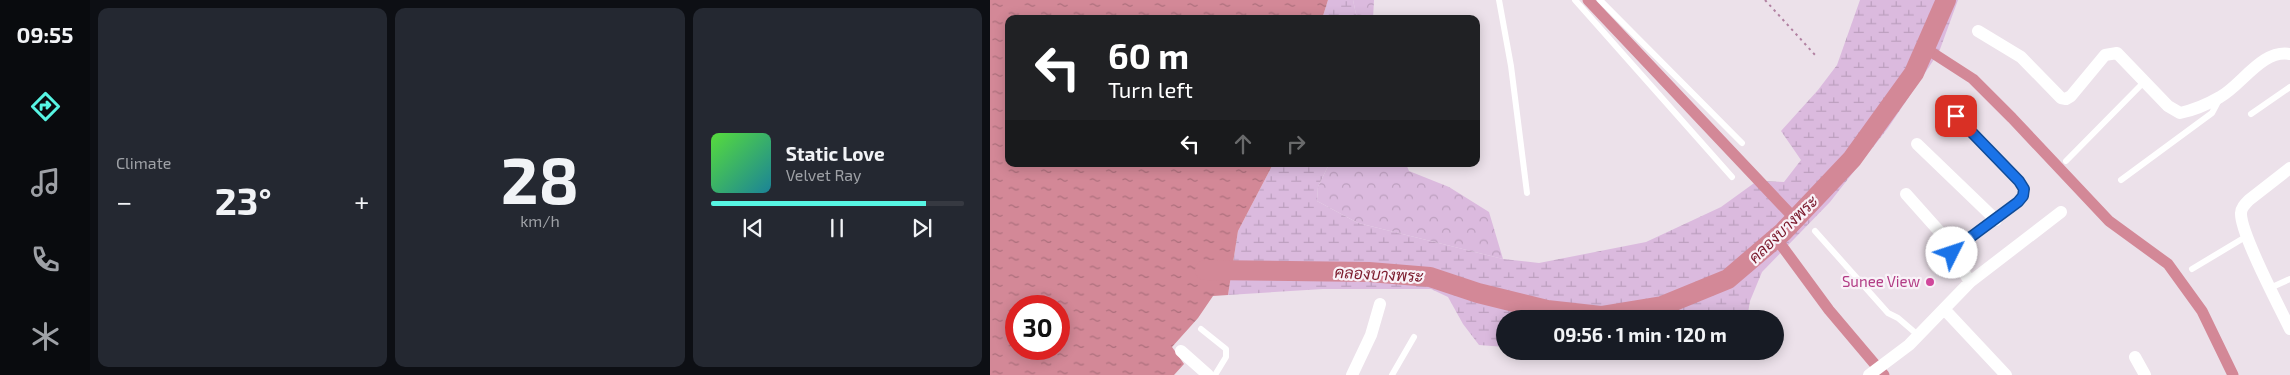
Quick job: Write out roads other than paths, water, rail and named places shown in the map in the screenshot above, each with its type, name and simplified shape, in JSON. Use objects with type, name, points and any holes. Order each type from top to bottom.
[{"type":"street","points":[[1978,30],[2021,57],[2061,98],[2066,99],[2071,96],[2105,55],[2112,53],[2126,60],[2168,106],[2180,113],[2221,97],[2260,64],[2282,53],[2290,54]]},
{"type":"street","points":[[1956,116],[2019,181],[2024,189],[2023,196],[2018,202],[1952,253],[1970,282]]},
{"type":"street","points":[[1917,144],[1996,220]]},
{"type":"street","points":[[2290,168],[2243,206],[2241,213],[2247,236],[2290,329]]},
{"type":"street","points":[[1906,194],[1955,249]]},
{"type":"street","points":[[1872,373],[1920,336],[1970,282],[2061,212]]},
{"type":"street","points":[[1352,375],[1371,335],[1380,304]]},
{"type":"street","points":[[1945,310],[2004,374]]},
{"type":"street","points":[[1181,351],[1208,375]]},
{"type":"street","points":[[2135,357],[2145,375]]},
{"type":"lane","points":[[1499,0],[1511,66],[1526,193]]},
{"type":"lane","points":[[1575,0],[1732,177]]},
{"type":"lane","points":[[1600,0],[1742,143]]},
{"type":"lane","points":[[2066,161],[2145,81]]},
{"type":"lane","points":[[2251,114],[2290,87]]},
{"type":"lane","points":[[2121,180],[2212,113],[2221,97]]},
{"type":"lane","points":[[1815,231],[1888,313],[1898,318],[1920,336]]},
{"type":"lane","points":[[2192,269],[2247,236]]},
{"type":"lane","points":[[2270,288],[2290,279]]},
{"type":"lane","points":[[1201,329],[1226,349],[1226,357],[1214,375]]},
{"type":"lane","points":[[1392,375],[1414,337]]},
{"type":"water","points":[[990,0],[1328,0],[1323,15],[1005,15],[1005,167],[1271,167],[1238,231],[1228,295],[1213,296],[1198,318],[1172,347],[1184,364],[1174,375],[990,375]]},
{"type":"waterway","points":[[1588,0],[1795,219]]},
{"type":"waterway","name":"คลองบางพระ","points":[[1205,270],[1369,272],[1430,277],[1478,293],[1547,310],[1601,316],[1662,306],[1728,279],[1783,232],[1852,159],[1914,73],[1946,0]]},
{"type":"waterway","points":[[1925,48],[1973,79],[2109,221],[2168,264],[2202,311],[2233,375]]},
{"type":"waterway","points":[[1776,238],[1829,310],[1884,375]]},
{"type":"place","name":"Sunee View","points":[[1930,282]]}]
